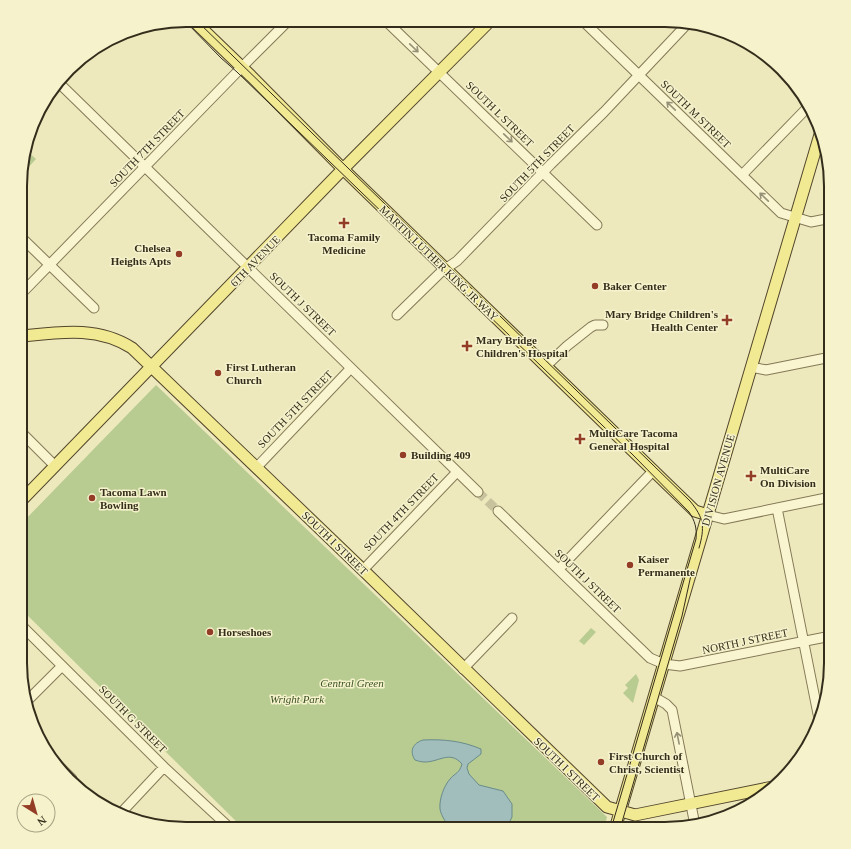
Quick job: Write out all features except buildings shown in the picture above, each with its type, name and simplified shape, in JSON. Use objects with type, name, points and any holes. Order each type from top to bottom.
[{"type":"main road","name":"MARTIN LUTHER KING JR WAY","points":[[200,27],[343,169],[695,511],[708,515]]},
{"type":"main road","name":"6TH AVENUE","points":[[27,495],[343,169],[484,27]]},
{"type":"main road","name":"DIVISION AVENUE","points":[[617,822],[818,142]]},
{"type":"main road","name":"SOUTH I STREET","points":[[27,336],[74,331],[97,333],[124,342],[132,348],[257,467],[607,808],[635,815],[761,789]]},
{"type":"street","name":"SOUTH 7TH STREET","points":[[27,288],[282,27]]},
{"type":"street","name":"SOUTH L STREET","points":[[392,27],[597,225]]},
{"type":"street","name":"SOUTH M STREET","points":[[589,27],[781,213],[810,222],[824,219]]},
{"type":"street","name":"SOUTH 5TH STREET","points":[[397,315],[446,268],[457,261],[543,172],[604,112],[683,28]]},
{"type":"street","name":"SOUTH J STREET","points":[[62,86],[478,492]]},
{"type":"street","points":[[742,175],[805,110]]},
{"type":"street","points":[[27,243],[94,308]]},
{"type":"street","points":[[546,366],[567,346],[591,327],[603,325]]},
{"type":"street","points":[[751,367],[766,370],[824,358]]},
{"type":"street","name":"SOUTH 5TH STREET","points":[[257,467],[352,368]]},
{"type":"street","points":[[27,438],[55,466]]},
{"type":"street","points":[[559,569],[654,470]]},
{"type":"street","name":"SOUTH 4TH STREET","points":[[363,570],[457,472]]},
{"type":"street","points":[[708,515],[724,519],[824,498]]},
{"type":"street","points":[[777,508],[817,710]]},
{"type":"street","name":"SOUTH J STREET","points":[[498,511],[650,658],[664,664]]},
{"type":"street","points":[[463,668],[512,618]]},
{"type":"street","name":"SOUTH G STREET","points":[[27,631],[164,767],[223,822]]},
{"type":"street","name":"NORTH J STREET","points":[[664,664],[680,666],[824,637]]},
{"type":"street","points":[[31,697],[62,666]]},
{"type":"street","points":[[654,697],[666,704],[672,710],[694,819]]},
{"type":"street","points":[[124,810],[164,767]]},
{"type":"green space","points":[[30,154],[36,159],[28,168]]},
{"type":"green space","name":"Wright Park","points":[[156,385],[607,817],[606,822],[237,822],[27,615],[27,518]]},
{"type":"green space","points":[[591,628],[596,632],[584,645],[579,641]]},
{"type":"green space","points":[[636,674],[639,680],[633,703],[623,693],[628,688],[625,685]]},
{"type":"water","points":[[420,741],[453,741],[481,749],[481,754],[468,764],[467,768],[469,774],[479,785],[503,791],[512,804],[512,817],[510,822],[446,822],[440,809],[442,793],[450,779],[458,771],[462,764],[458,760],[449,757],[430,762],[415,760],[412,751],[414,745]]},
{"type":"tunnel","points":[[478,492],[498,511]]},
{"type":"tram line","points":[[191,27],[221,58],[633,455],[689,512],[693,518],[696,528],[696,539],[613,822]]},
{"type":"tram line","points":[[203,27],[690,501],[695,507],[702,523],[702,534],[699,548]]},
{"type":"tram line","points":[[622,822],[682,616],[691,575]]},
{"type":"place","name":"Tacoma Family Medicine","points":[[344,223]]},
{"type":"place","name":"Chelsea Heights Apts","points":[[179,254]]},
{"type":"place","name":"Baker Center","points":[[595,286]]},
{"type":"place","name":"Mary Bridge Children's Health Center","points":[[727,320]]},
{"type":"place","name":"Mary Bridge Children's Hospital","points":[[467,346]]},
{"type":"place","name":"First Lutheran Church","points":[[218,373]]},
{"type":"place","name":"MultiCare Tacoma General Hospital","points":[[580,439]]},
{"type":"place","name":"Building 409","points":[[403,455]]},
{"type":"place","name":"MultiCare On Division","points":[[751,476]]},
{"type":"place","name":"Tacoma Lawn Bowling","points":[[92,498]]},
{"type":"place","name":"Kaiser Permanente","points":[[630,565]]},
{"type":"place","name":"Horseshoes","points":[[210,632]]},
{"type":"place","name":"First Church of Christ, Scientist","points":[[601,762]]},
{"type":"park label","name":"Central Green","points":[[352,683]]}]
